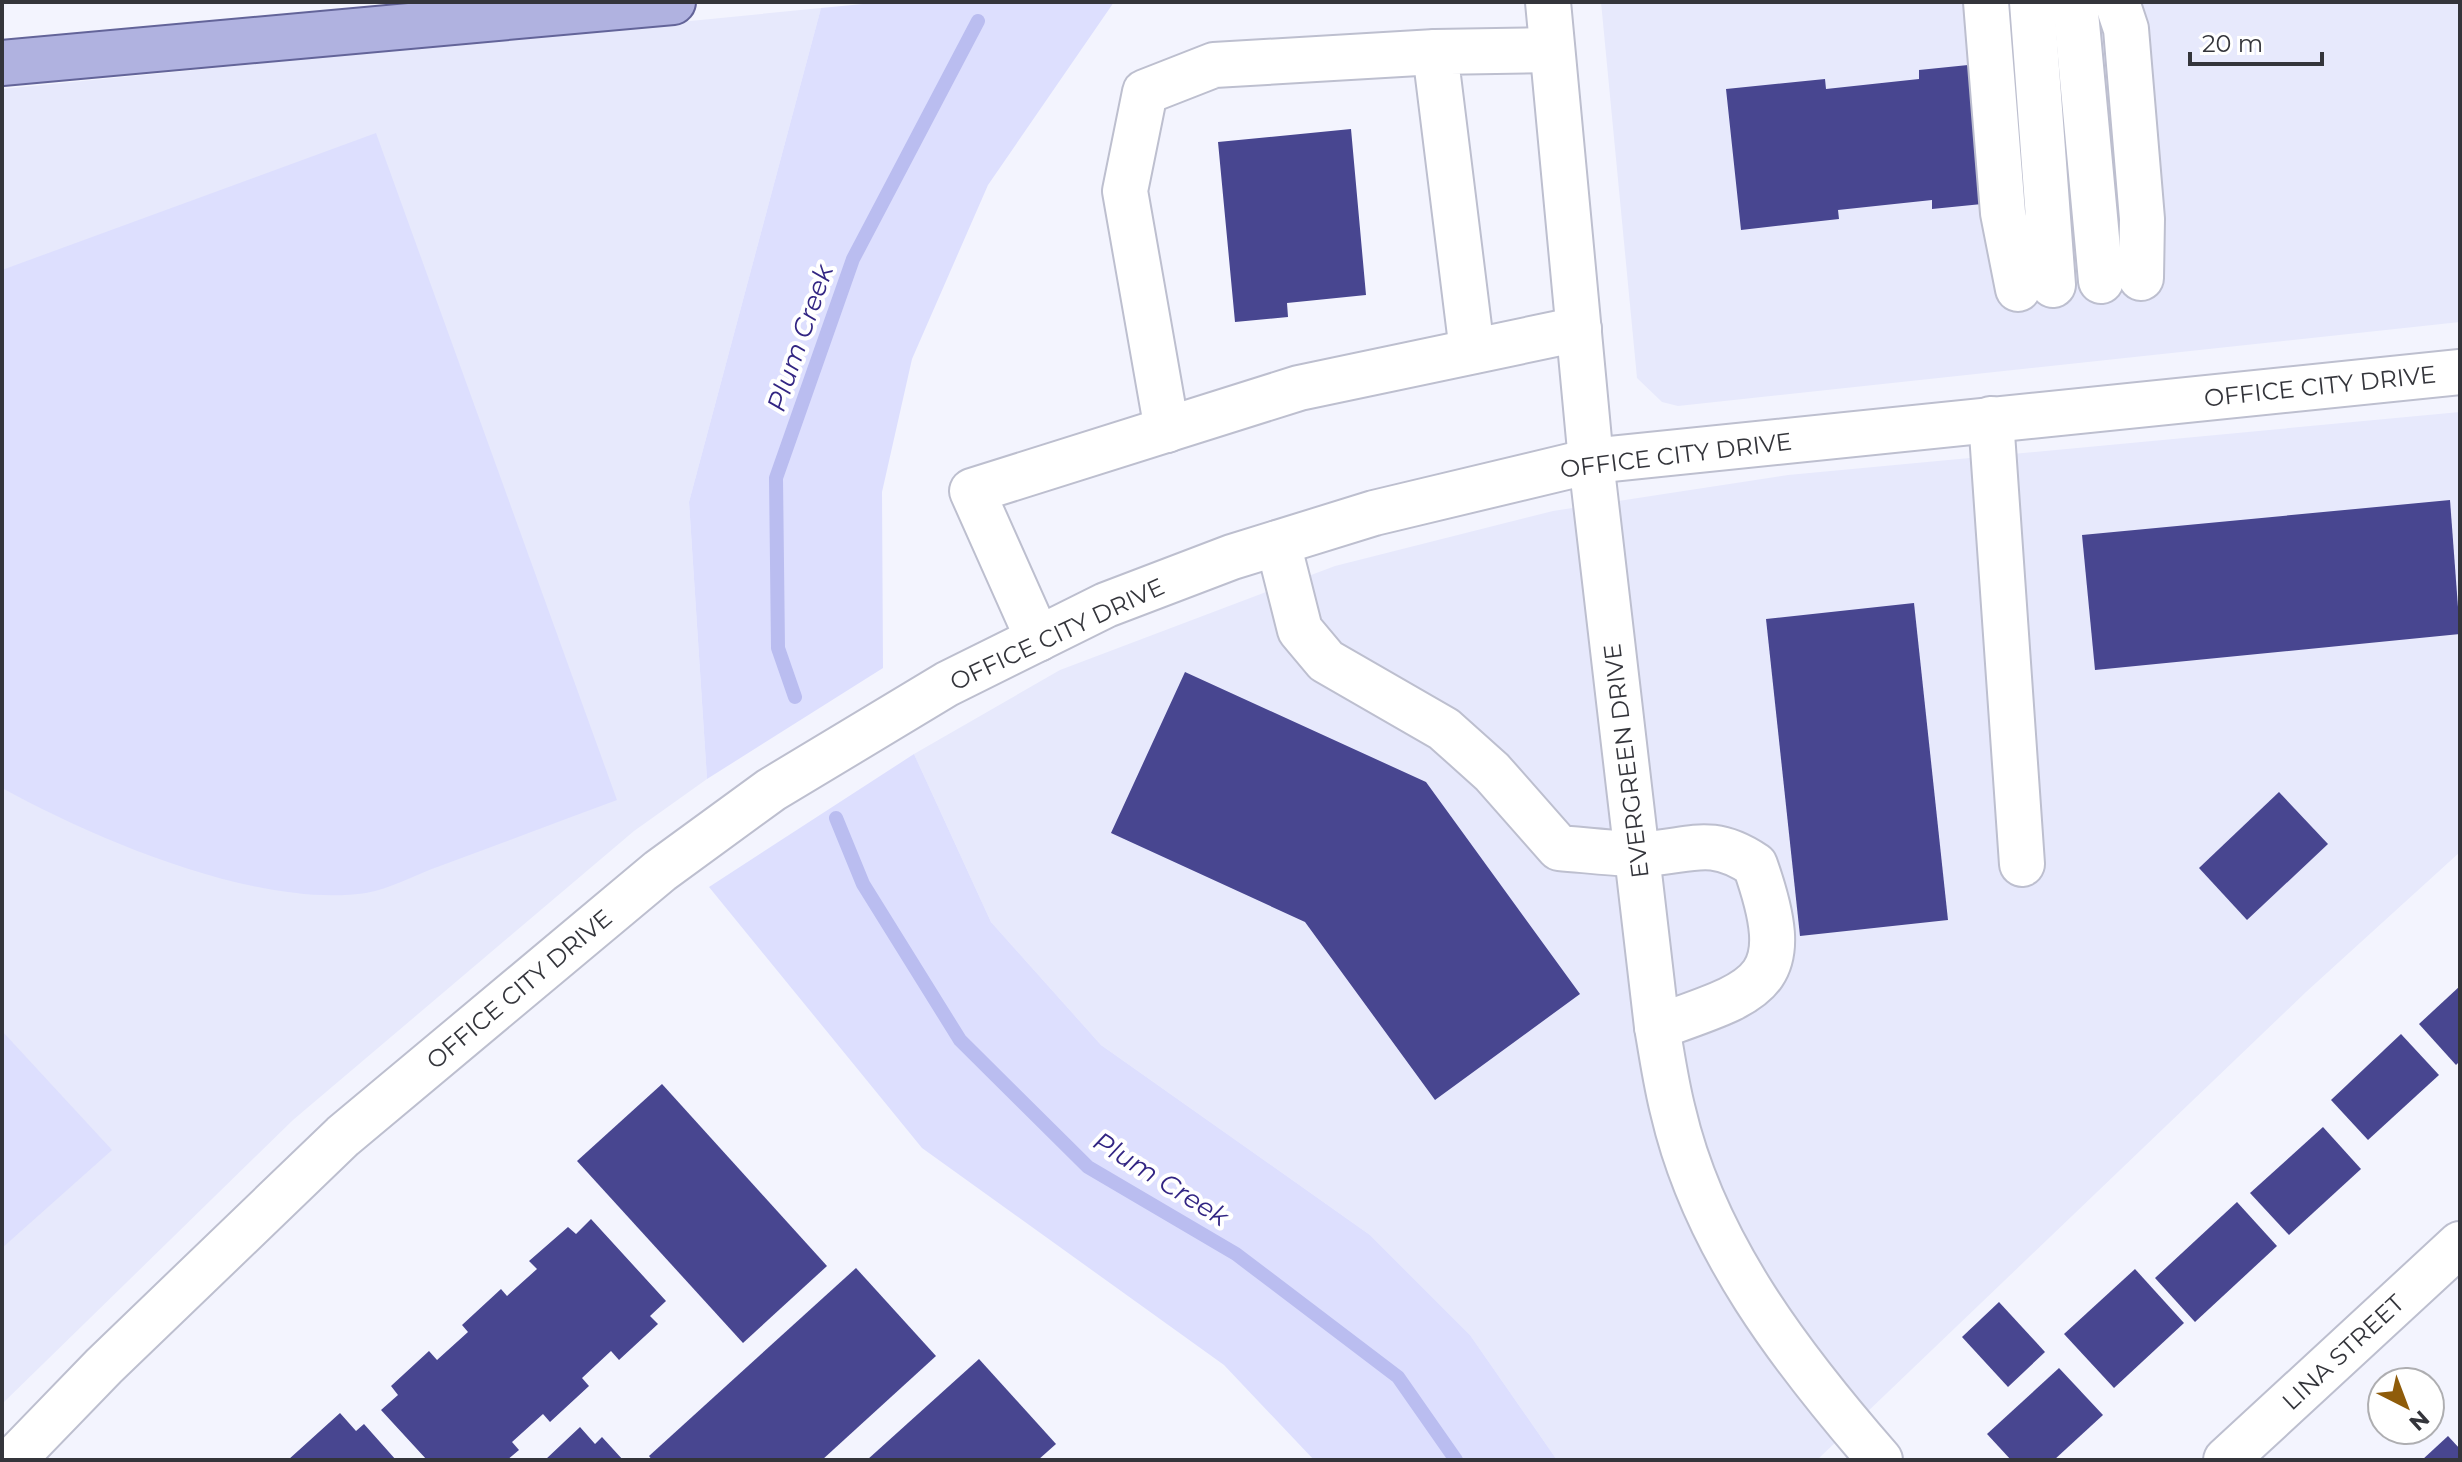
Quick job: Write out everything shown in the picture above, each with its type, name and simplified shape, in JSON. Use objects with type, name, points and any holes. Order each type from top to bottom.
[{"type":"main road","points":[[2,63],[673,2]]},
{"type":"street","name":"EVERGREEN DRIVE","points":[[1548,2],[1591,461],[1657,1027],[1673,1113],[1706,1208],[1767,1316],[1813,1384],[1880,1460]]},
{"type":"street","points":[[1986,2],[2003,213],[2077,283]]},
{"type":"street","points":[[2006,2],[2077,283]]},
{"type":"street","points":[[2032,2],[2077,283]]},
{"type":"street","points":[[2052,2],[2077,283]]},
{"type":"street","points":[[2075,2],[2077,283]]},
{"type":"street","points":[[2077,283],[2097,2]]},
{"type":"street","points":[[2077,283],[2142,219],[2126,29],[2117,2]]},
{"type":"street","points":[[1167,430],[1125,191],[1145,92],[1214,65],[1435,52],[1552,50]]},
{"type":"street","points":[[1435,52],[1472,351]]},
{"type":"street","points":[[1038,639],[972,491],[1299,388],[1579,329]]},
{"type":"street","name":"OFFICE CITY DRIVE","points":[[13,1460],[104,1366],[343,1136],[660,871],[771,790],[947,684],[1106,605],[1278,543],[1374,513],[1591,461],[2460,372]]},
{"type":"street","points":[[1991,419],[2022,864]]},
{"type":"street","points":[[1278,543],[1300,630],[1326,661],[1444,729],[1492,772],[1559,848],[1637,854],[1705,846],[1730,848],[1755,865],[1774,941],[1767,970],[1755,986],[1729,1001],[1657,1027]]},
{"type":"street","name":"LINA STREET","points":[[2226,1460],[2460,1244]]},
{"type":"shaded area","points":[[884,2],[1114,2],[988,185],[912,359],[882,492],[883,668],[707,779],[689,502],[821,8]]},
{"type":"shaded area","points":[[1601,2],[2460,2],[2460,322],[1678,406],[1662,402],[1637,378]]},
{"type":"shaded area","points":[[821,8],[689,502],[707,779],[634,831],[293,1120],[2,1404],[2,89]]},
{"type":"shaded area","points":[[376,133],[617,800],[375,891],[323,895],[277,891],[178,866],[83,828],[2,788],[2,270]]},
{"type":"shaded area","points":[[2460,412],[2460,852],[2306,992],[1817,1460],[1557,1460],[1470,1335],[1370,1235],[1101,1045],[991,922],[914,754],[1060,670],[1335,566],[1553,511],[1788,475]]},
{"type":"shaded area","points":[[914,754],[991,922],[1101,1045],[1370,1235],[1470,1335],[1557,1460],[1314,1460],[1224,1365],[922,1148],[709,887]]},
{"type":"shaded area","points":[[2,1031],[112,1150],[2,1248]]},
{"type":"building","points":[[1978,64],[1992,203],[1932,209],[1932,200],[1838,210],[1839,219],[1741,230],[1726,89],[1825,79],[1826,89],[1919,79],[1919,70]]},
{"type":"building","points":[[1351,129],[1366,295],[1287,303],[1288,317],[1235,322],[1218,142]]},
{"type":"building","points":[[2450,500],[2460,634],[2095,670],[2082,535]]},
{"type":"building","points":[[1914,603],[1948,920],[1800,936],[1766,619]]},
{"type":"building","points":[[1185,672],[1426,782],[1580,994],[1435,1100],[1305,922],[1111,833]]},
{"type":"building","points":[[2279,792],[2328,844],[2247,920],[2199,868]]},
{"type":"building","points":[[2460,986],[2460,1061],[2456,1065],[2419,1024]]},
{"type":"building","points":[[2401,1034],[2439,1075],[2368,1140],[2331,1100]]},
{"type":"building","points":[[662,1084],[827,1266],[743,1343],[577,1161]]},
{"type":"building","points":[[2323,1127],[2361,1169],[2289,1235],[2250,1193]]},
{"type":"building","points":[[2237,1202],[2277,1246],[2195,1322],[2155,1278]]},
{"type":"building","points":[[591,1219],[666,1301],[650,1316],[658,1324],[619,1360],[611,1351],[582,1378],[589,1386],[550,1422],[543,1414],[512,1442],[519,1450],[507,1460],[427,1460],[381,1410],[398,1395],[391,1386],[429,1351],[437,1360],[468,1332],[462,1325],[501,1289],[507,1296],[537,1269],[529,1261],[568,1227],[576,1234]]},
{"type":"building","points":[[856,1268],[936,1356],[822,1460],[652,1460],[649,1456]]},
{"type":"building","points":[[2135,1269],[2184,1323],[2114,1388],[2064,1334]]},
{"type":"building","points":[[1999,1302],[2045,1352],[2008,1387],[1962,1337]]},
{"type":"building","points":[[979,1359],[1056,1444],[1038,1460],[867,1460]]},
{"type":"building","points":[[2059,1368],[2103,1415],[2054,1460],[2011,1460],[1987,1434]]},
{"type":"building","points":[[340,1413],[356,1431],[364,1424],[396,1460],[288,1460]]},
{"type":"building","points":[[580,1427],[595,1444],[602,1437],[623,1460],[545,1460]]},
{"type":"building","points":[[2448,1436],[2460,1449],[2460,1460],[2422,1460],[2437,1446],[2446,1446]]},
{"type":"waterway","name":"Plum Creek","points":[[795,697],[778,648],[776,478],[853,259],[978,21]]},
{"type":"waterway","name":"Plum Creek","points":[[836,818],[863,884],[960,1040],[1088,1167],[1236,1254],[1398,1377],[1456,1460]]}]
